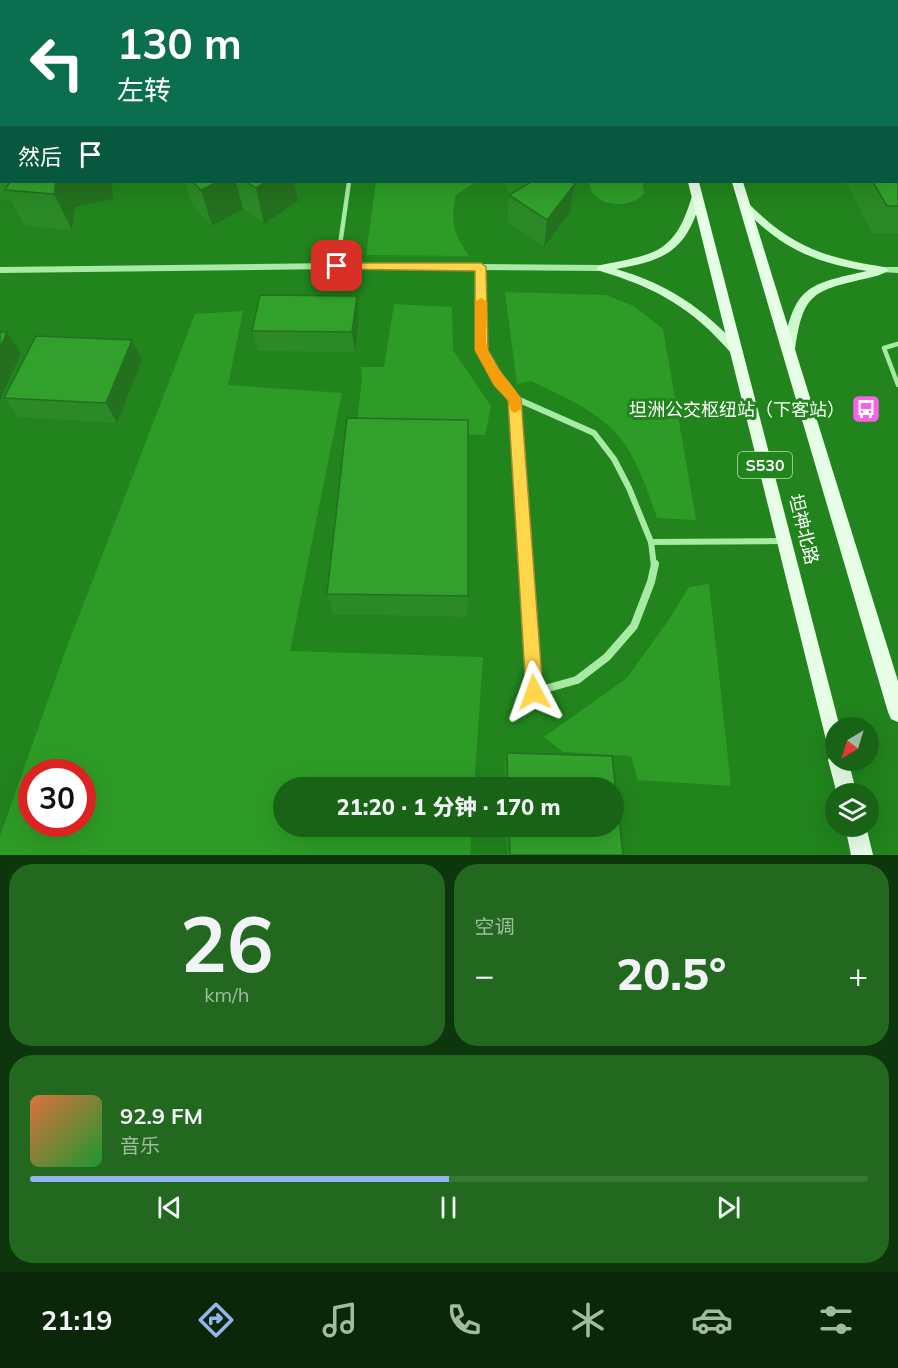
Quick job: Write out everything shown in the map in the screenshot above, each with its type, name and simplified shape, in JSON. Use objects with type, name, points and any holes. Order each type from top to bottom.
[{"type":"main road","name":"坦神北路","points":[[737,183],[898,712]]},
{"type":"main road","name":"坦神北路","points":[[695,189],[828,717]]},
{"type":"main road","points":[[601,268],[659,256],[675,244],[692,220],[695,189]]},
{"type":"main road","points":[[744,204],[763,224],[791,246],[829,261],[884,270]]},
{"type":"main road","points":[[601,268],[637,277],[666,290],[717,328],[736,351]]},
{"type":"main road","points":[[789,350],[792,324],[802,299],[812,290],[826,284],[884,270]]},
{"type":"main road","points":[[858,837],[862,855]]},
{"type":"street","points":[[337,266],[349,183]]},
{"type":"street","points":[[0,270],[337,266],[601,268]]},
{"type":"street","points":[[481,267],[482,350],[499,381],[515,398],[594,433],[614,459],[651,542],[655,563],[651,582],[634,626],[607,657],[577,680],[534,692],[515,398]]},
{"type":"street","points":[[884,270],[898,270]]},
{"type":"street","points":[[651,542],[784,541]]},
{"type":"lane","points":[[898,344],[884,348],[898,385]]},
{"type":"green space","points":[[376,183],[474,183],[456,195],[453,213],[456,233],[469,256],[366,255]]},
{"type":"green space","points":[[590,183],[642,183],[644,193],[638,199],[630,202],[612,204],[596,197],[591,190]]},
{"type":"green space","points":[[505,292],[606,295],[634,306],[663,329],[696,520],[657,518],[633,458],[619,437],[602,420],[573,401],[531,381],[517,384]]},
{"type":"green space","points":[[394,304],[452,307],[453,350],[491,406],[485,435],[356,430],[362,380],[361,367],[384,367]]},
{"type":"green space","points":[[243,311],[228,385],[342,393],[290,651],[483,657],[475,777],[273,777],[273,837],[471,837],[470,855],[0,855],[0,836],[18,785],[18,837],[96,837],[96,759],[27,759],[65,652],[195,314]]},
{"type":"green space","points":[[709,584],[731,786],[638,780],[631,756],[563,752],[544,737],[627,678],[689,587]]},
{"type":"building","points":[[9,183],[56,183],[54,194],[5,190]]},
{"type":"building","points":[[194,183],[215,183],[201,190]]},
{"type":"building","points":[[248,183],[264,183],[256,188]]},
{"type":"building","points":[[529,183],[573,183],[574,185],[547,220],[509,195]]},
{"type":"building","points":[[874,183],[898,183],[898,206],[887,206]]},
{"type":"building","points":[[260,295],[357,296],[352,332],[252,331]]},
{"type":"building","points":[[0,332],[7,332],[0,348]]},
{"type":"building","points":[[36,336],[132,340],[106,403],[4,398]]},
{"type":"building","points":[[347,418],[468,420],[468,596],[327,594]]},
{"type":"building","points":[[507,753],[612,756],[614,777],[508,777]]},
{"type":"building","points":[[509,837],[621,837],[623,855],[510,855]]},
{"type":"slow traffic","points":[[481,302],[482,350],[499,381],[515,398],[515,408]]},
{"type":"place","name":"坦洲公交枢纽站（下客站）","points":[[866,409]]},
{"type":"route","points":[[337,266],[481,267],[482,350],[499,381],[515,398],[534,692]]}]
